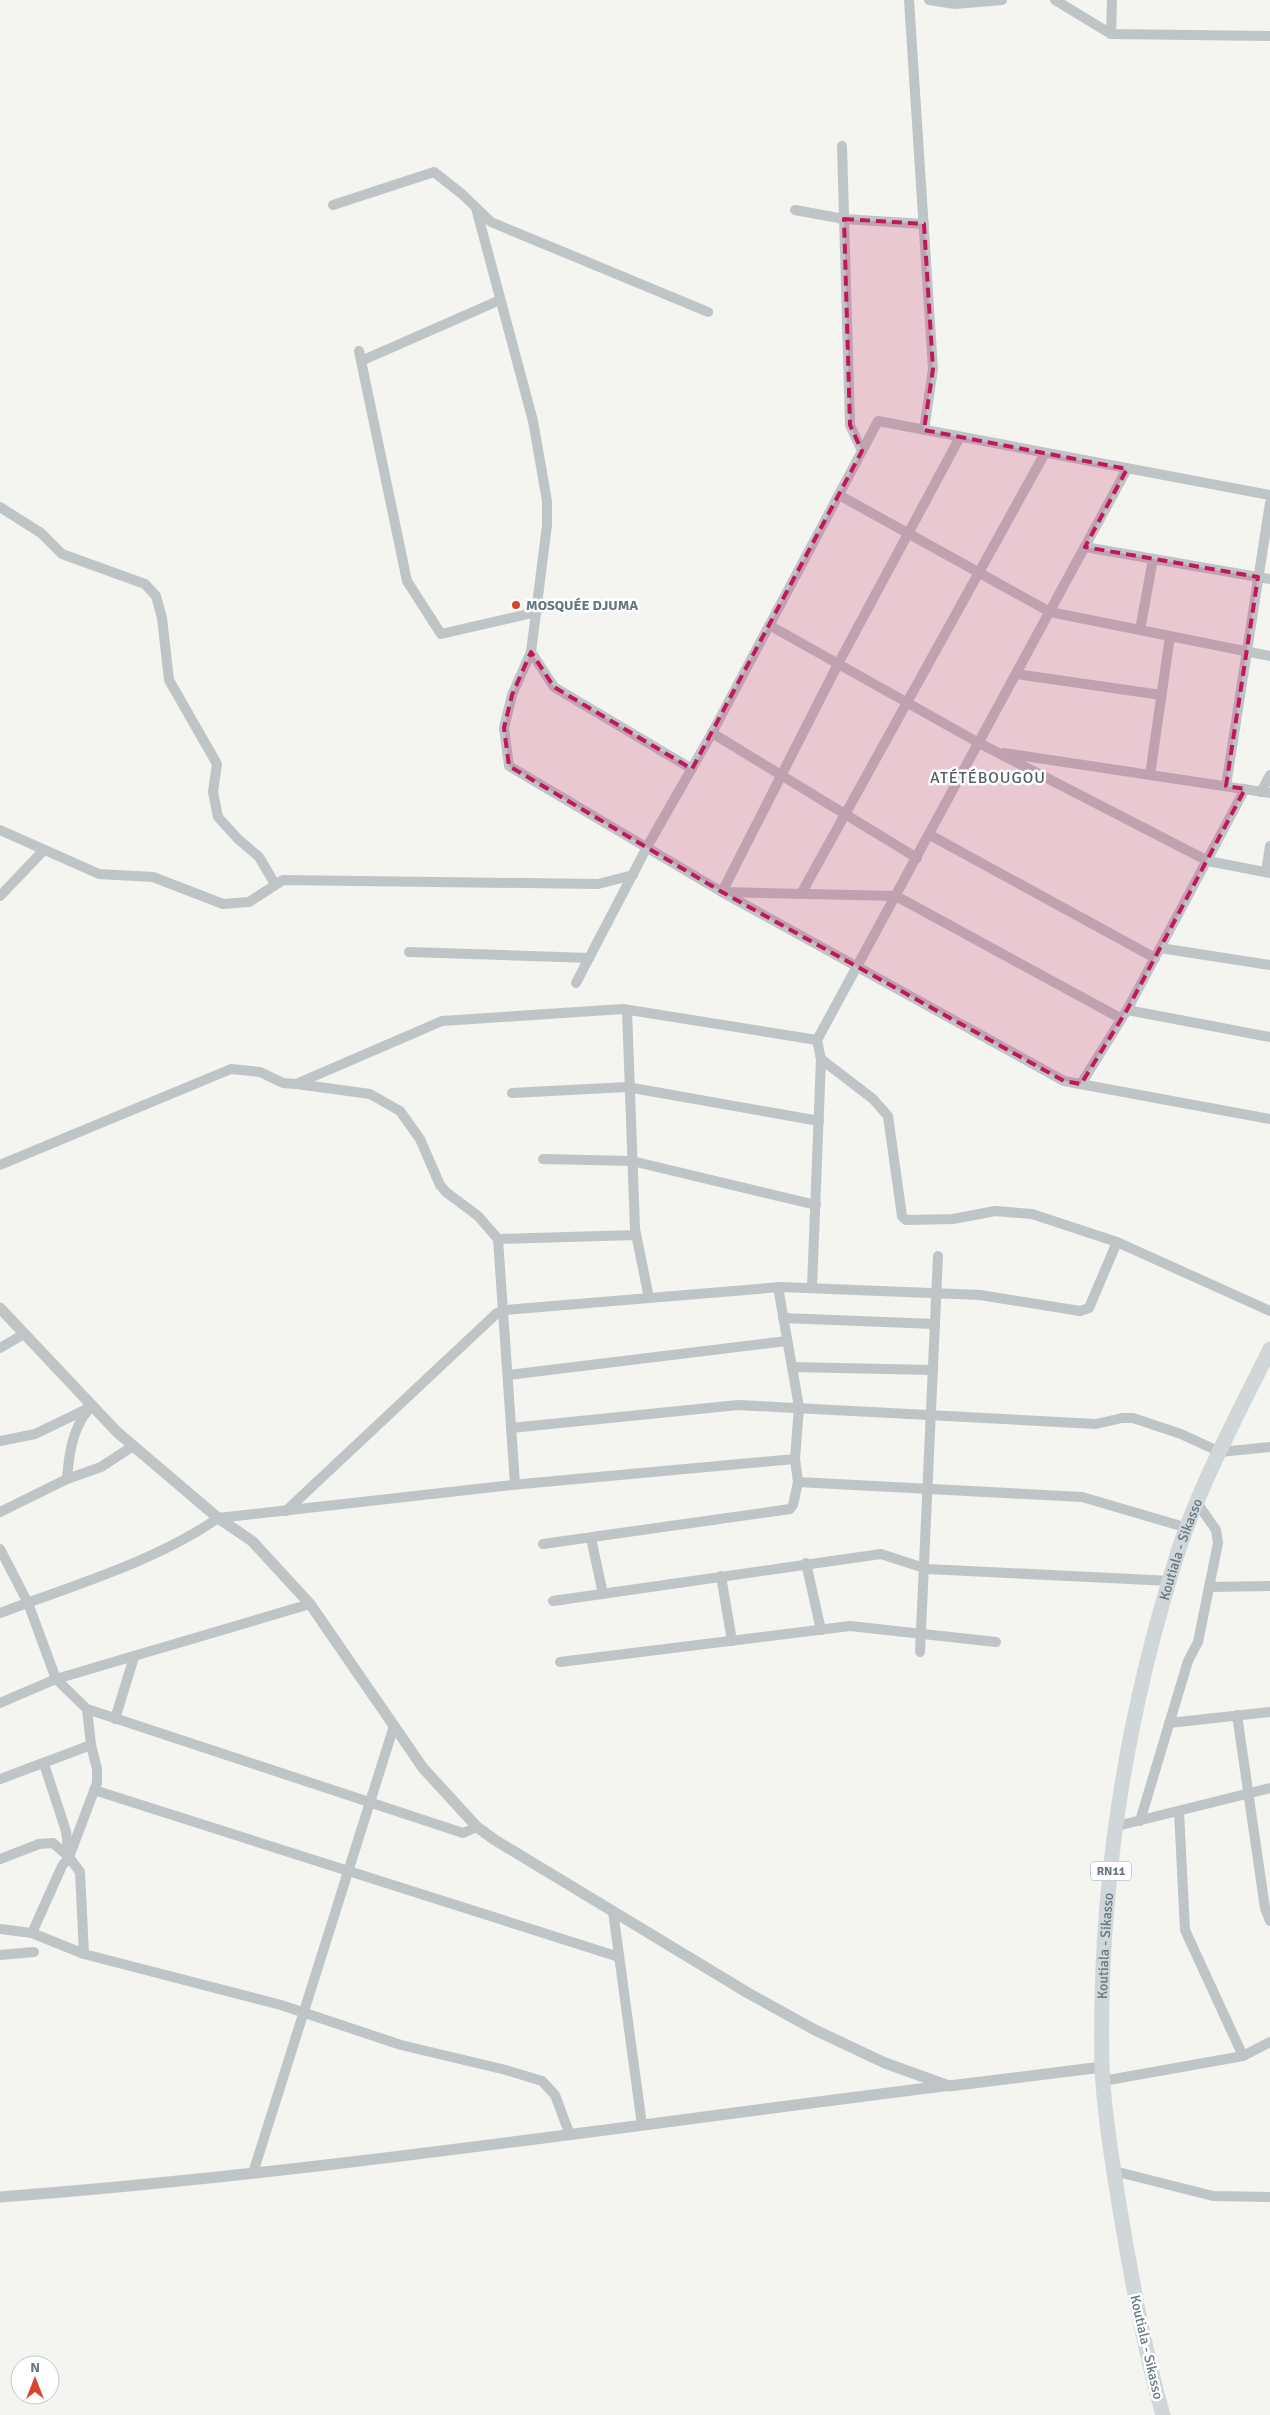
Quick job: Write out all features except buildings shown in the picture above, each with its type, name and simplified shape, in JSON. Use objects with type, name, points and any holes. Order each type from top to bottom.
[{"type":"main road","name":"Koutiala - Sikasso","points":[[1162,2415],[1144,2349],[1107,2128],[1103,2074],[1103,1966],[1117,1826],[1130,1735],[1171,1581],[1188,1528],[1220,1452],[1270,1349]]},
{"type":"street","points":[[909,0],[933,369],[924,430]]},
{"type":"street","points":[[929,0],[955,4],[1002,0]]},
{"type":"street","points":[[1054,0],[1111,34],[1270,36]]},
{"type":"street","points":[[1111,34],[1112,0]]},
{"type":"street","points":[[842,146],[850,425],[862,451]]},
{"type":"street","points":[[333,205],[434,172],[491,222],[708,312]]},
{"type":"street","points":[[476,208],[532,421],[546,501],[546,525],[531,652],[512,695],[504,728],[509,766],[722,892],[1064,1081],[1270,1119]]},
{"type":"street","points":[[795,210],[844,219],[924,224]]},
{"type":"street","points":[[500,300],[360,356],[406,581],[441,634],[537,612]]},
{"type":"street","points":[[576,983],[647,847],[712,734],[878,420],[1270,495]]},
{"type":"street","points":[[722,892],[838,664],[960,437]]},
{"type":"street","points":[[801,894],[1045,453]]},
{"type":"street","points":[[812,1288],[821,1060],[817,1040],[1128,469]]},
{"type":"street","points":[[839,495],[1050,612],[1270,656]]},
{"type":"street","points":[[1226,786],[1270,503]]},
{"type":"street","points":[[0,507],[41,533],[62,554],[145,584],[156,596],[162,618],[169,680],[217,764],[213,792],[218,817],[238,839],[259,857],[275,884]]},
{"type":"street","points":[[1085,547],[1270,579]]},
{"type":"street","points":[[1140,630],[1153,559]]},
{"type":"street","points":[[770,625],[979,743],[1208,861],[1268,872],[1270,846]]},
{"type":"street","points":[[1150,775],[1170,636]]},
{"type":"street","points":[[531,652],[554,687],[692,769]]},
{"type":"street","points":[[1016,674],[1161,695]]},
{"type":"street","points":[[712,734],[916,858]]},
{"type":"street","points":[[994,751],[1266,792],[1270,775]]},
{"type":"street","points":[[1081,1084],[1120,1018],[1127,1010],[1245,789]]},
{"type":"street","points":[[0,830],[99,874],[153,877],[223,904],[249,902],[284,880],[598,884],[633,875]]},
{"type":"street","points":[[930,835],[1155,958]]},
{"type":"street","points":[[0,896],[44,850]]},
{"type":"street","points":[[722,892],[896,896],[1120,1018]]},
{"type":"street","points":[[1160,948],[1270,965]]},
{"type":"street","points":[[409,952],[589,958]]},
{"type":"street","points":[[296,1084],[442,1021],[627,1010],[817,1040]]},
{"type":"street","points":[[627,1010],[636,1235],[649,1298]]},
{"type":"street","points":[[1127,1010],[1270,1037]]},
{"type":"street","points":[[821,1060],[874,1098],[888,1116],[902,1216],[906,1220],[953,1219],[995,1211],[1032,1214],[1117,1242],[1270,1311]]},
{"type":"street","points":[[0,1166],[231,1069],[260,1072],[283,1083],[358,1090],[370,1094],[400,1111],[420,1139],[440,1185],[446,1192],[478,1216],[498,1239],[515,1484]]},
{"type":"street","points":[[512,1093],[630,1088],[819,1122]]},
{"type":"street","points":[[543,1159],[632,1161],[816,1205]]},
{"type":"street","points":[[498,1239],[636,1235]]},
{"type":"street","points":[[286,1510],[497,1313],[503,1311],[778,1287],[980,1295],[1080,1311],[1089,1308],[1117,1242]]},
{"type":"street","points":[[920,1652],[938,1256]]},
{"type":"street","points":[[543,1544],[790,1509],[793,1505],[798,1482],[795,1459],[799,1407],[778,1287]]},
{"type":"street","points":[[0,1308],[91,1406],[133,1446],[218,1518],[252,1541],[310,1604],[424,1768],[477,1827],[613,1911],[815,2030],[886,2063],[949,2086]]},
{"type":"street","points":[[784,1318],[935,1324]]},
{"type":"street","points":[[0,1348],[24,1334]]},
{"type":"street","points":[[508,1375],[788,1341]]},
{"type":"street","points":[[792,1366],[933,1370]]},
{"type":"street","points":[[511,1428],[738,1405],[1096,1424],[1122,1418],[1134,1418],[1181,1434],[1220,1452],[1270,1447]]},
{"type":"street","points":[[0,1441],[35,1434],[91,1406]]},
{"type":"street","points":[[67,1479],[68,1460],[78,1422],[91,1406]]},
{"type":"street","points":[[0,1512],[67,1479],[101,1467],[133,1446]]},
{"type":"street","points":[[0,1613],[143,1558],[197,1533],[218,1518],[515,1484],[795,1459]]},
{"type":"street","points":[[798,1482],[1082,1497],[1188,1528]]},
{"type":"street","points":[[1140,1820],[1188,1661],[1198,1642],[1218,1543],[1216,1530],[1198,1504]]},
{"type":"street","points":[[591,1538],[603,1594]]},
{"type":"street","points":[[0,1550],[28,1602],[56,1679],[87,1709],[463,1833],[477,1827]]},
{"type":"street","points":[[554,1601],[882,1554],[924,1568],[1171,1581]]},
{"type":"street","points":[[806,1564],[821,1630]]},
{"type":"street","points":[[721,1576],[732,1640]]},
{"type":"street","points":[[1209,1587],[1270,1586]]},
{"type":"street","points":[[0,1703],[56,1679],[310,1604]]},
{"type":"street","points":[[560,1662],[850,1626],[996,1642]]},
{"type":"street","points":[[115,1718],[134,1657]]},
{"type":"street","points":[[32,1933],[62,1866],[69,1857],[94,1790],[97,1769],[91,1745],[87,1709]]},
{"type":"street","points":[[1169,1723],[1270,1712]]},
{"type":"street","points":[[1237,1715],[1266,1908],[1270,1921]]},
{"type":"street","points":[[253,2173],[394,1726]]},
{"type":"street","points":[[0,1779],[91,1745]]},
{"type":"street","points":[[44,1764],[66,1831],[69,1857]]},
{"type":"street","points":[[1117,1826],[1270,1788]]},
{"type":"street","points":[[94,1790],[619,1957]]},
{"type":"street","points":[[1179,1811],[1185,1930],[1242,2056]]},
{"type":"street","points":[[0,1859],[39,1844],[54,1843],[69,1857],[80,1872],[84,1954]]},
{"type":"street","points":[[613,1911],[642,2125]]},
{"type":"street","points":[[0,1929],[32,1933],[84,1954],[303,2012],[401,2045],[542,2080],[555,2094],[570,2135]]},
{"type":"street","points":[[0,1954],[34,1952]]},
{"type":"street","points":[[0,2197],[190,2180],[474,2148],[949,2086],[1103,2074],[1242,2056],[1270,2042]]},
{"type":"street","points":[[1114,2170],[1213,2196],[1270,2197]]},
{"type":"highlighted area","points":[[844,219],[924,224],[933,369],[924,430],[1127,469],[1085,547],[1258,577],[1226,786],[1245,789],[1127,1010],[1081,1084],[1064,1081],[722,892],[509,766],[504,728],[512,695],[531,652],[554,687],[692,769],[862,451],[850,425]]},
{"type":"place","name":"MOSQUÉE DJUMA","points":[[516,605]]},
{"type":"district","name":"ATÉTÉBOUGOU","points":[[988,777]]}]
